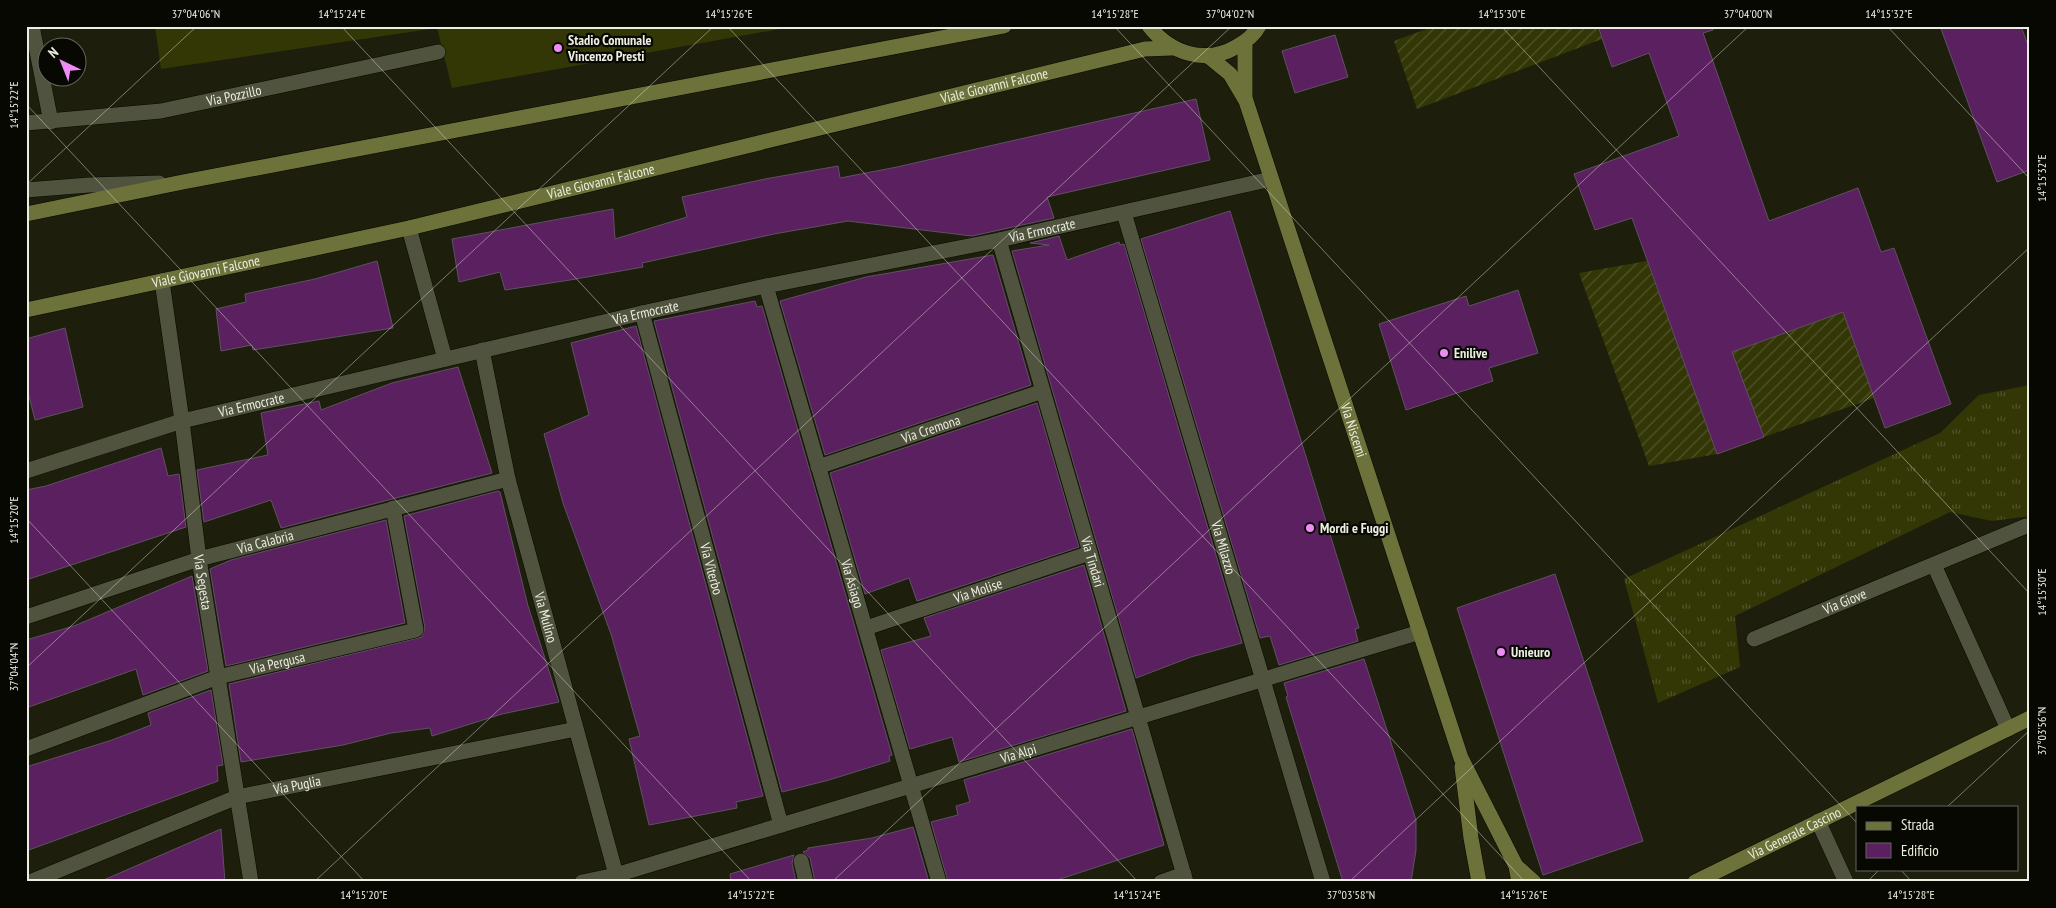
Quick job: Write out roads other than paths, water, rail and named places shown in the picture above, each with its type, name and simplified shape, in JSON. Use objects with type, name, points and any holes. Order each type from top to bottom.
[{"type":"street","points":[[32,26],[51,122]]},
{"type":"street","points":[[26,214],[183,182],[1004,26]]},
{"type":"street","points":[[1149,26],[1158,38],[1172,48],[1189,55],[1208,56],[1228,52],[1245,42],[1260,28]]},
{"type":"street","points":[[1245,42],[1246,101]]},
{"type":"street","name":"Viale Giovanni Falcone","points":[[26,310],[409,228],[1135,51],[1172,48]]},
{"type":"street","name":"Via Pozzillo","points":[[26,123],[161,111],[438,52]]},
{"type":"street","points":[[1208,56],[1230,74],[1246,101]]},
{"type":"street","name":"Via Niscemi","points":[[1246,101],[1461,758]]},
{"type":"street","name":"Via Ermocrate","points":[[26,471],[182,421],[482,350],[766,286],[999,240],[1271,179]]},
{"type":"street","points":[[26,190],[89,185],[183,182]]},
{"type":"street","name":"Via Milazzo","points":[[1124,213],[1323,882]]},
{"type":"street","points":[[409,228],[445,359]]},
{"type":"street","name":"Via Tindari","points":[[999,240],[1185,878]]},
{"type":"street","name":"Via Segesta","points":[[162,281],[199,559],[251,882]]},
{"type":"street","name":"Via Asiago","points":[[766,286],[939,882]]},
{"type":"street","name":"Via Viterbo","points":[[642,313],[781,825]]},
{"type":"street","name":"Via Mulino","points":[[482,350],[508,479],[617,878]]},
{"type":"street","name":"Via Cremona","points":[[818,467],[1042,390]]},
{"type":"street","name":"Via Calabria","points":[[26,617],[199,559],[508,479]]},
{"type":"street","name":"Via Pergusa","points":[[26,748],[218,677],[416,630],[393,508]]},
{"type":"street","name":"Via Giove","points":[[1754,639],[2026,526]]},
{"type":"street","name":"Via Molise","points":[[866,628],[1090,553]]},
{"type":"street","points":[[1934,564],[2008,729]]},
{"type":"street","name":"Via Alpi","points":[[582,882],[617,878],[781,825],[1420,632]]},
{"type":"street","name":"Via Generale Cascino","points":[[1695,882],[2030,718]]},
{"type":"street","name":"Via Puglia","points":[[30,882],[237,797],[576,729]]},
{"type":"street","points":[[1461,758],[1516,866],[1519,882]]},
{"type":"street","points":[[1461,758],[1470,838],[1479,882]]},
{"type":"street","points":[[1818,821],[1846,882]]},
{"type":"street","points":[[801,861],[806,882]]},
{"type":"street","points":[[1516,866],[1534,882]]},
{"type":"street","points":[[1161,882],[1185,878]]},
{"type":"place","name":"Stadio Comunale Vincenzo Presti","points":[[558,48]]},
{"type":"place","name":"Enilive","points":[[1444,353]]},
{"type":"place","name":"Mordi e Fuggi","points":[[1310,528]]},
{"type":"place","name":"Unieuro","points":[[1501,652]]}]
